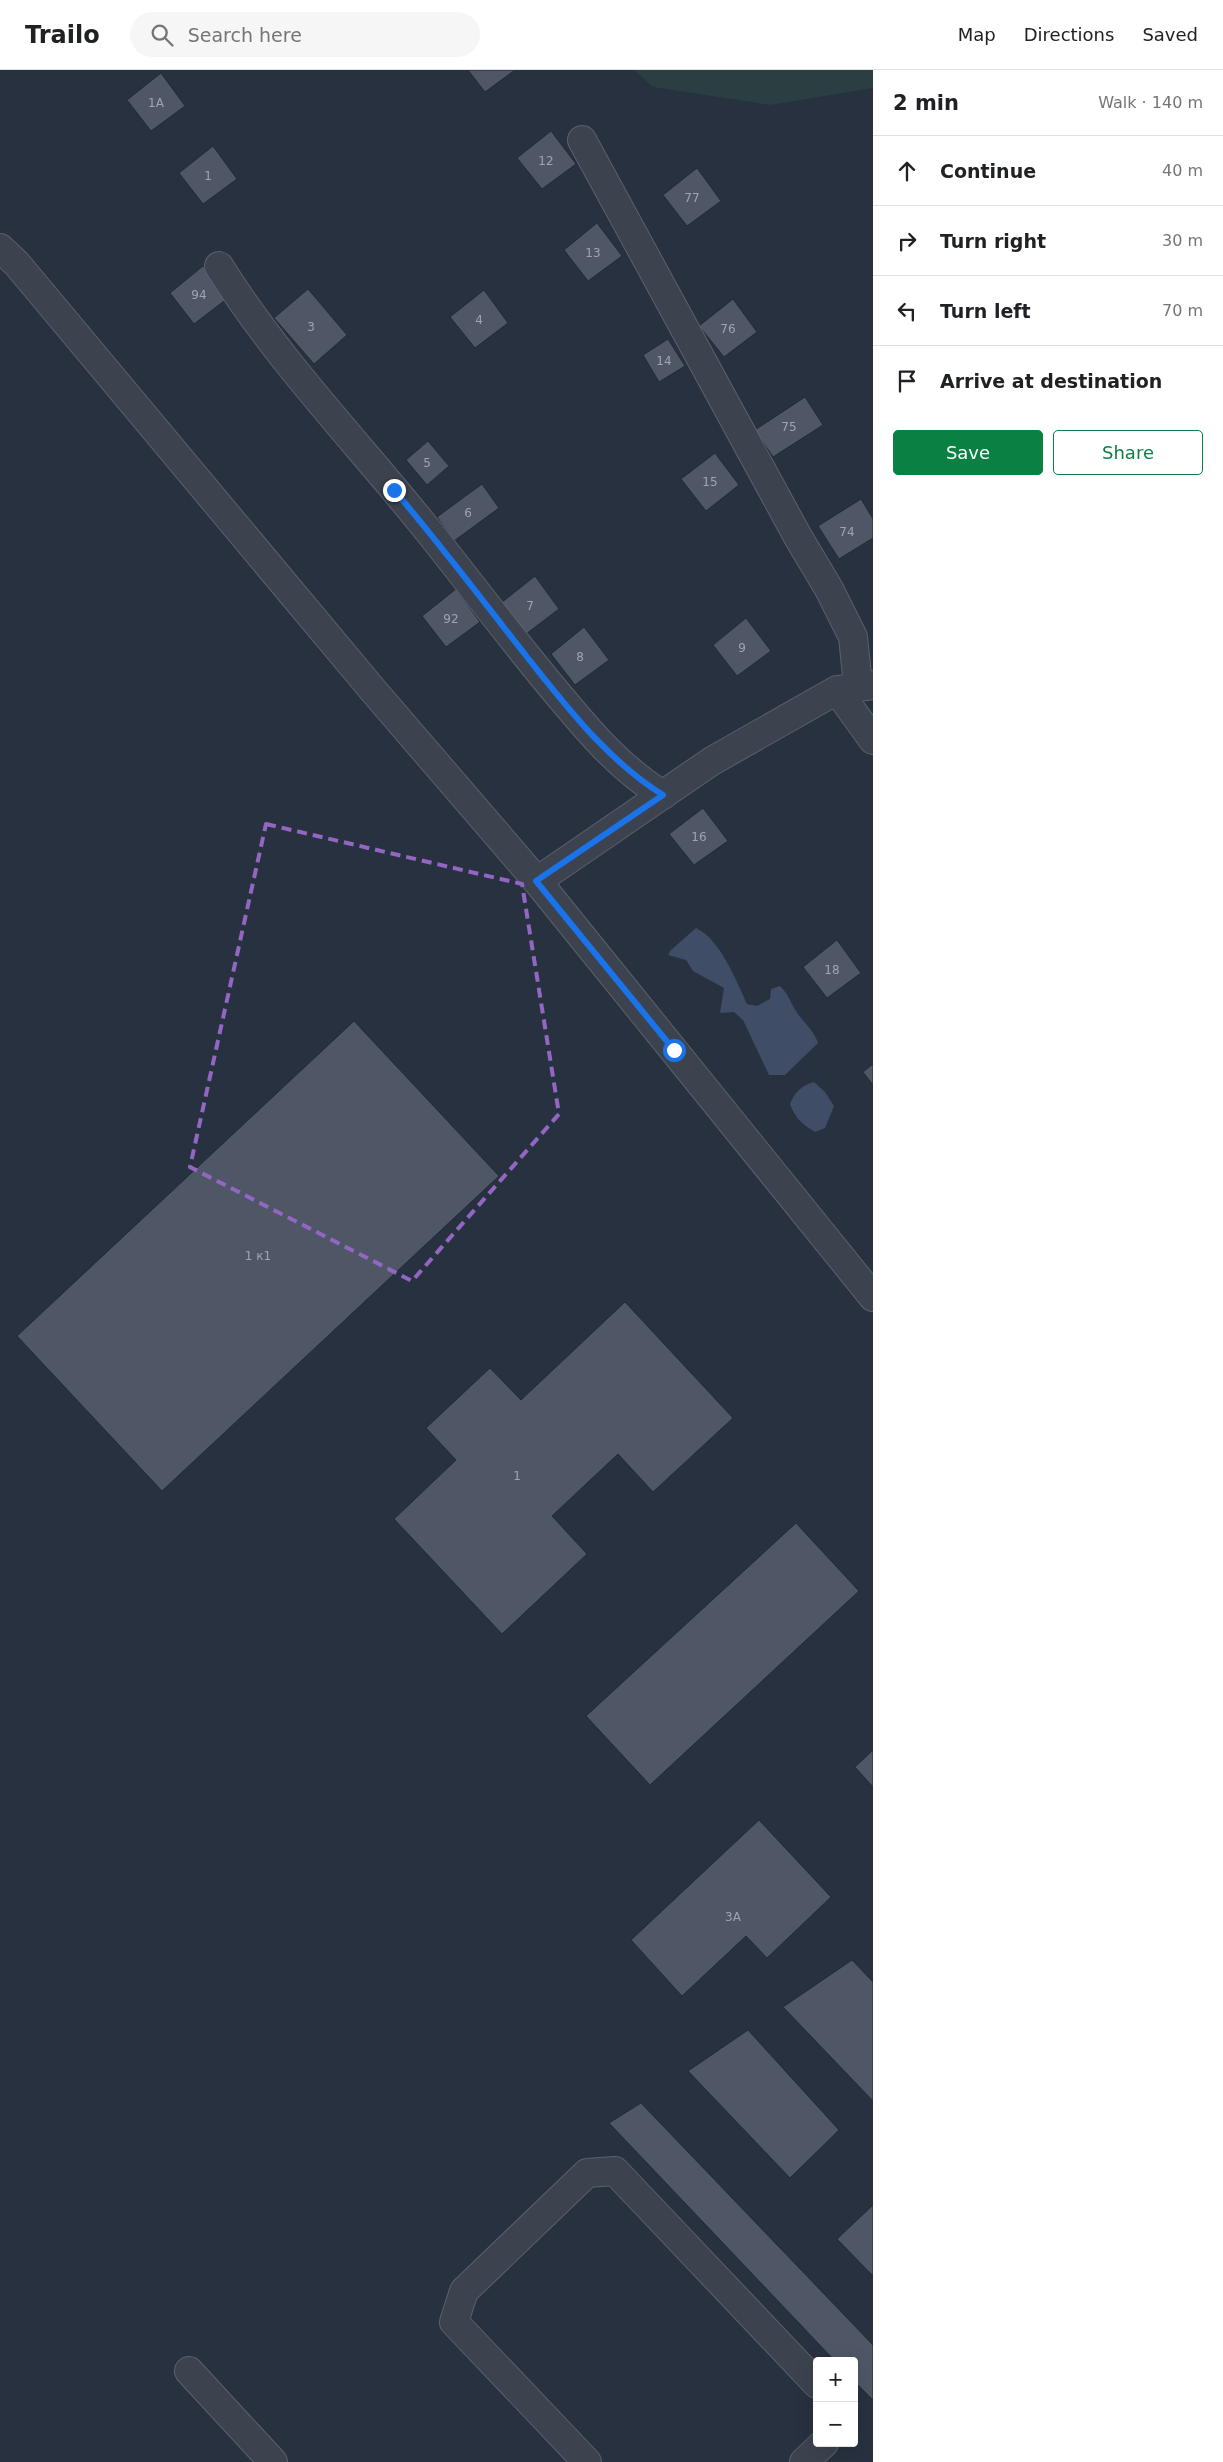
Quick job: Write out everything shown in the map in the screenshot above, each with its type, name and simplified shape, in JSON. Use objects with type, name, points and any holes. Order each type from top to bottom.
[{"type":"lane","points":[[582,140],[798,537],[829,589],[853,637],[856,687],[873,740]]},
{"type":"lane","points":[[0,248],[17,264],[372,690],[536,881],[873,1297]]},
{"type":"lane","points":[[219,266],[239,298],[312,393],[429,531],[543,676],[599,742],[640,780],[663,795]]},
{"type":"lane","points":[[536,881],[712,761],[856,687]]},
{"type":"lane","points":[[587,2462],[454,2322],[464,2291],[587,2173],[615,2170],[813,2380]]},
{"type":"lane","points":[[189,2371],[272,2462]]},
{"type":"lane","points":[[804,2462],[820,2447]]},
{"type":"highlighted area","points":[[266,824],[522,884],[559,1114],[412,1281],[190,1167]]},
{"type":"shaded area","points":[[634,70],[873,70],[873,88],[770,105],[653,87]]},
{"type":"water","points":[[696,928],[705,933],[720,951],[747,1004],[757,1006],[770,999],[771,989],[780,986],[813,1033],[818,1043],[785,1075],[769,1075],[743,1020],[734,1012],[720,1013],[724,988],[693,971],[686,960],[668,955],[671,950]]},
{"type":"water","points":[[814,1082],[825,1092],[834,1106],[825,1128],[815,1132],[800,1121],[790,1104],[799,1090],[805,1085]]},
{"type":"building","points":[[468,70],[515,70],[485,92]]},
{"type":"building","points":[[161,73],[185,106],[151,131],[127,100]]},
{"type":"building","points":[[551,131],[576,164],[542,189],[517,158]]},
{"type":"building","points":[[213,146],[237,179],[203,204],[179,173]]},
{"type":"building","points":[[697,168],[721,201],[687,226],[663,195]]},
{"type":"building","points":[[597,223],[622,256],[588,281],[564,250]]},
{"type":"building","points":[[203,266],[228,298],[194,324],[170,293]]},
{"type":"building","points":[[308,289],[347,335],[314,364],[274,318]]},
{"type":"building","points":[[484,290],[508,323],[475,348],[450,317]]},
{"type":"building","points":[[733,299],[757,332],[724,357],[699,326]]},
{"type":"building","points":[[668,339],[685,366],[659,382],[643,355]]},
{"type":"building","points":[[805,397],[823,425],[773,457],[755,430]]},
{"type":"building","points":[[428,441],[449,466],[427,485],[406,460]]},
{"type":"building","points":[[715,453],[739,485],[706,511],[681,479]]},
{"type":"building","points":[[482,484],[499,508],[454,541],[437,517]]},
{"type":"building","points":[[861,499],[873,519],[873,538],[839,559],[818,526]]},
{"type":"building","points":[[535,576],[559,609],[526,634],[501,603]]},
{"type":"building","points":[[456,589],[480,622],[446,647],[422,616]]},
{"type":"building","points":[[746,618],[771,651],[737,676],[713,645]]},
{"type":"building","points":[[584,627],[609,660],[575,685],[551,654]]},
{"type":"building","points":[[703,808],[728,841],[694,865],[669,834]]},
{"type":"building","points":[[837,940],[861,973],[827,998],[803,967]]},
{"type":"building","points":[[354,1021],[499,1176],[162,1491],[17,1336]]},
{"type":"building","points":[[873,1064],[873,1085],[863,1072]]},
{"type":"building","points":[[625,1302],[733,1418],[653,1492],[618,1454],[552,1516],[587,1554],[502,1634],[394,1519],[456,1460],[426,1428],[490,1368],[521,1400]]},
{"type":"building","points":[[796,1523],[859,1591],[650,1785],[586,1716]]},
{"type":"building","points":[[873,1750],[873,1787],[855,1767]]},
{"type":"building","points":[[759,1820],[831,1897],[767,1958],[746,1936],[682,1996],[631,1940]]},
{"type":"building","points":[[852,1960],[873,1982],[873,2101],[783,2007]]},
{"type":"building","points":[[748,2030],[839,2130],[790,2178],[688,2071]]},
{"type":"building","points":[[641,2103],[873,2345],[873,2400],[858,2385],[858,2357],[831,2357],[609,2123]]},
{"type":"building","points":[[873,2205],[873,2276],[837,2239]]},
{"type":"route","points":[[394,490],[429,531],[543,676],[599,742],[640,780],[663,795],[536,881],[674,1050]]}]
